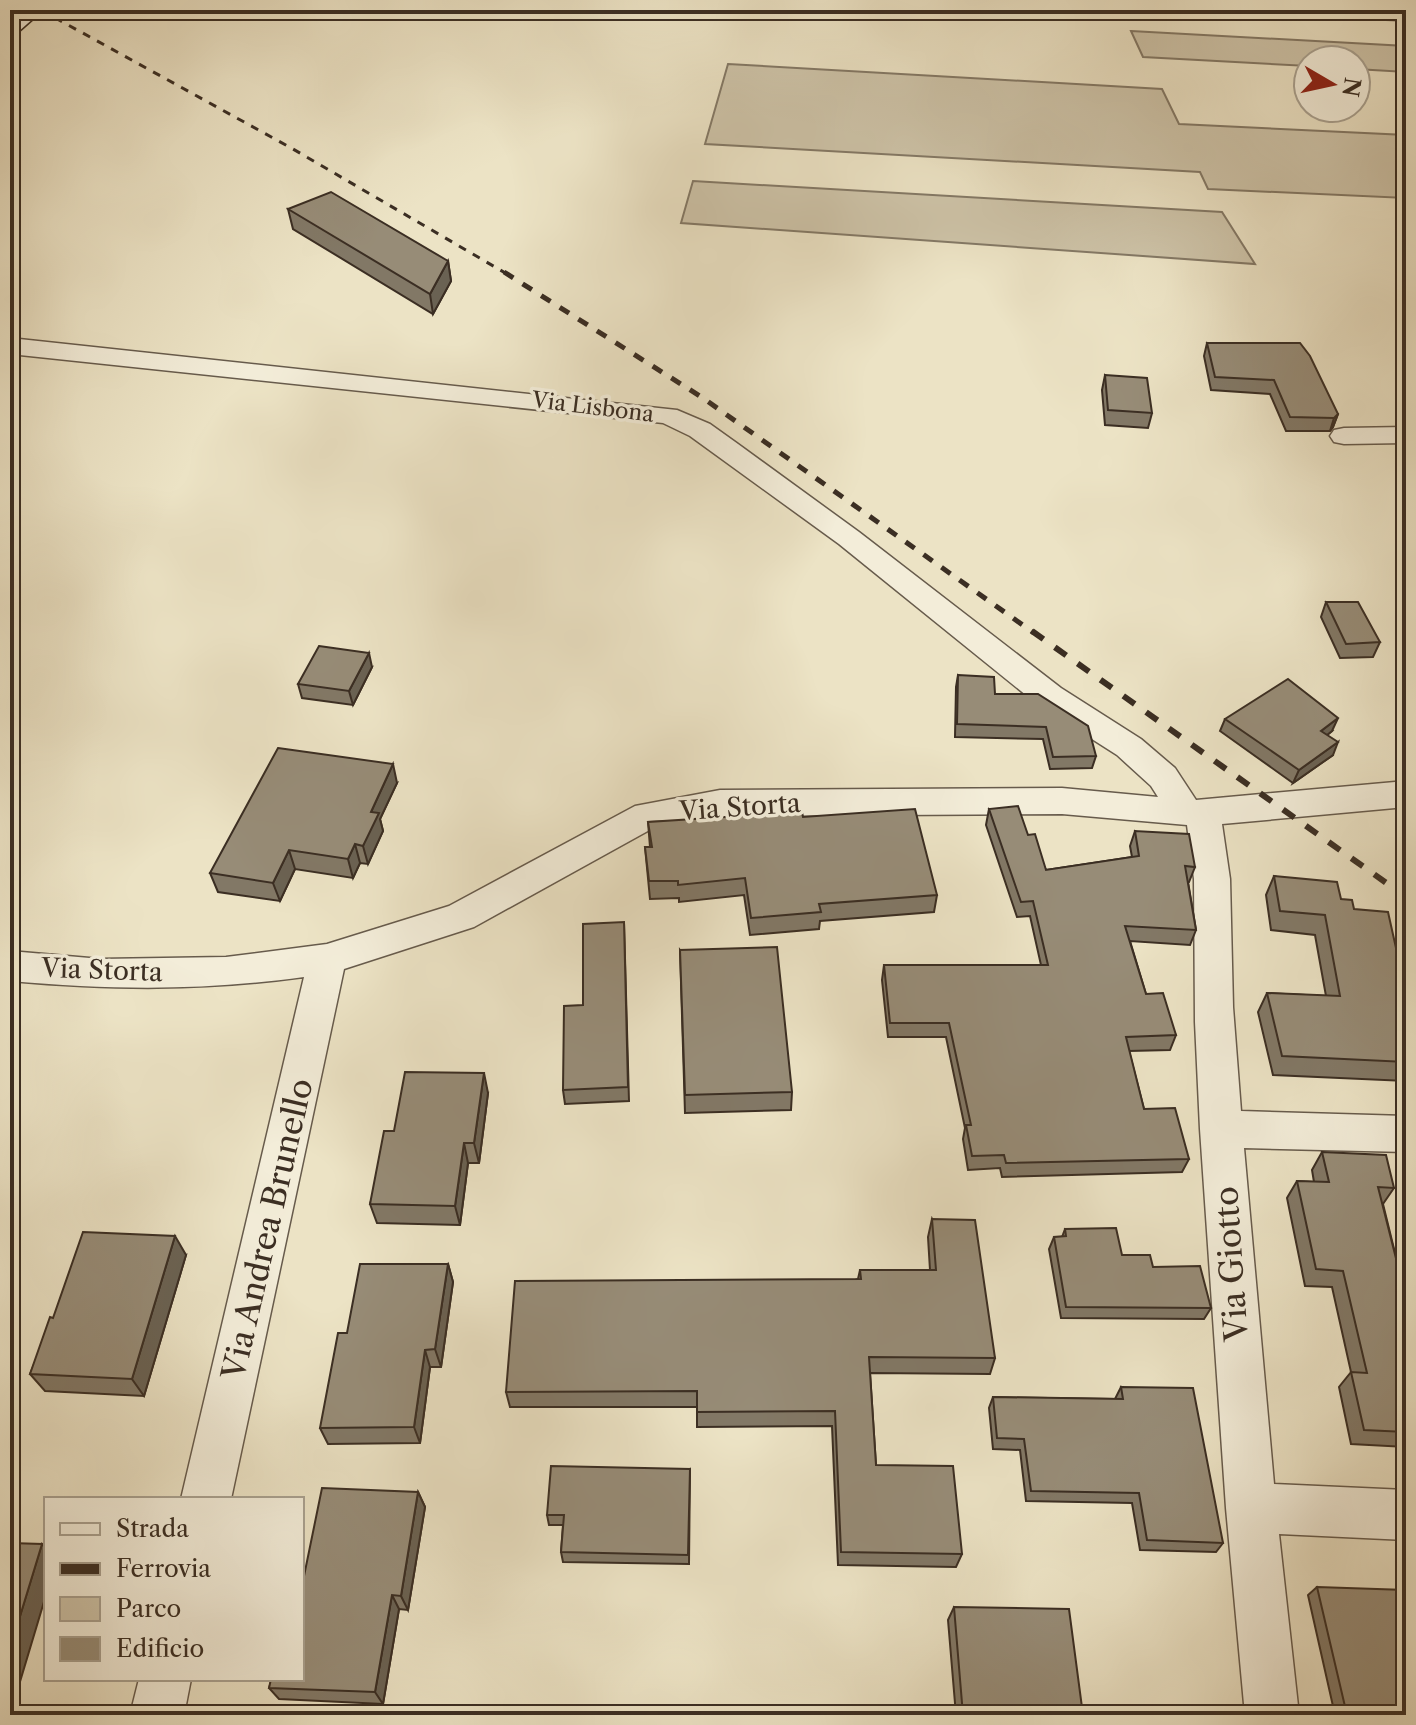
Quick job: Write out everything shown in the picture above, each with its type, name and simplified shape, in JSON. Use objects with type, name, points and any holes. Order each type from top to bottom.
[{"type":"street","points":[[10,27],[32,10]]},
{"type":"street","name":"Via Lisbona","points":[[10,346],[668,416],[700,430],[728,450],[849,538],[1049,696],[1129,747],[1163,777],[1193,812]]},
{"type":"street","points":[[1344,436],[1406,435]]},
{"type":"street","name":"Via Storta","points":[[10,966],[101,974],[226,972],[327,959],[461,917],[647,815],[720,803],[1062,801],[1193,812],[1406,794]]},
{"type":"street","name":"Via Giotto","points":[[1193,812],[1207,837],[1212,891],[1213,1011],[1221,1129],[1251,1508],[1272,1715]]},
{"type":"street","name":"Via Andrea Brunello","points":[[206,1497],[327,959]]},
{"type":"street","points":[[1221,1129],[1406,1134]]},
{"type":"street","points":[[1251,1508],[1406,1515]]},
{"type":"street","points":[[157,1715],[165,1681]]},
{"type":"green space","points":[[1178,10],[1406,10],[1406,21]]},
{"type":"green space","points":[[1131,31],[1369,44],[1292,44],[1292,65],[1143,57]]},
{"type":"green space","points":[[1372,44],[1406,46],[1406,72],[1372,70]]},
{"type":"green space","points":[[728,64],[1162,89],[1179,124],[1406,135],[1406,198],[1208,189],[1200,172],[705,144]]},
{"type":"green space","points":[[693,181],[1222,212],[1255,264],[681,223]]},
{"type":"building","points":[[331,192],[448,261],[430,294],[288,209]]},
{"type":"building","points":[[1207,343],[1300,343],[1310,356],[1338,414],[1334,418],[1290,417],[1274,380],[1215,377]]},
{"type":"building","points":[[1105,375],[1147,378],[1152,413],[1108,410]]},
{"type":"building","points":[[1326,602],[1358,602],[1380,642],[1346,644]]},
{"type":"building","points":[[319,646],[369,653],[349,691],[298,684]]},
{"type":"building","points":[[958,675],[994,677],[995,694],[1038,694],[1088,726],[1096,756],[1053,757],[1046,727],[957,724]]},
{"type":"building","points":[[1288,679],[1338,718],[1321,731],[1338,742],[1299,770],[1225,719]]},
{"type":"building","points":[[278,748],[393,764],[371,812],[379,813],[363,846],[355,844],[348,859],[289,850],[273,883],[210,873]]},
{"type":"building","points":[[1018,806],[1028,835],[1035,834],[1046,870],[1139,856],[1135,831],[1189,834],[1195,867],[1185,866],[1196,930],[1125,926],[1146,994],[1163,993],[1176,1035],[1126,1037],[1144,1109],[1175,1108],[1189,1159],[1006,1163],[1004,1155],[972,1156],[966,1125],[971,1125],[949,1023],[890,1023],[884,965],[1048,965],[1033,901],[1021,902],[989,809]]},
{"type":"building","points":[[915,809],[937,895],[819,904],[821,912],[751,918],[745,878],[678,885],[678,881],[649,881],[645,847],[652,847],[648,822],[802,812],[803,817]]},
{"type":"building","points":[[1274,876],[1337,882],[1341,899],[1352,900],[1354,909],[1388,912],[1406,993],[1406,1062],[1282,1056],[1267,993],[1340,996],[1325,915],[1280,911]]},
{"type":"building","points":[[624,922],[628,1087],[563,1090],[564,1006],[583,1005],[583,924]]},
{"type":"building","points":[[777,947],[792,1092],[685,1095],[680,950]]},
{"type":"building","points":[[405,1072],[484,1073],[474,1143],[464,1143],[455,1206],[370,1204],[384,1131],[394,1131]]},
{"type":"building","points":[[1322,1152],[1386,1155],[1394,1188],[1378,1187],[1406,1298],[1406,1432],[1364,1430],[1351,1372],[1367,1373],[1343,1271],[1316,1269],[1297,1181],[1329,1182]]},
{"type":"building","points":[[932,1219],[975,1220],[995,1358],[869,1357],[876,1465],[953,1466],[962,1554],[841,1552],[835,1411],[697,1412],[697,1391],[506,1392],[515,1281],[861,1279],[860,1270],[936,1270]]},
{"type":"building","points":[[1116,1228],[1122,1255],[1150,1255],[1153,1267],[1200,1266],[1211,1308],[1066,1307],[1054,1237],[1066,1236],[1065,1229]]},
{"type":"building","points":[[83,1232],[175,1236],[132,1379],[30,1374]]},
{"type":"building","points":[[360,1264],[448,1264],[435,1349],[425,1350],[414,1427],[320,1428],[338,1333],[347,1333]]},
{"type":"building","points":[[1121,1387],[1193,1388],[1223,1543],[1147,1540],[1139,1493],[1031,1491],[1024,1439],[997,1438],[993,1397],[1123,1399]]},
{"type":"building","points":[[551,1466],[690,1469],[688,1555],[561,1552],[564,1515],[547,1515]]},
{"type":"building","points":[[322,1488],[418,1492],[401,1596],[392,1595],[375,1692],[269,1688],[271,1681],[304,1681],[304,1576]]},
{"type":"building","points":[[10,1543],[42,1544],[10,1649]]},
{"type":"building","points":[[1317,1587],[1406,1590],[1406,1715],[1347,1715]]},
{"type":"building","points":[[954,1607],[1069,1609],[1083,1715],[963,1715]]},
{"type":"railway","points":[[41,10],[293,149],[507,274]]},
{"type":"railway","points":[[504,272],[703,398],[1034,633]]},
{"type":"railway","points":[[1032,631],[1406,897]]}]
